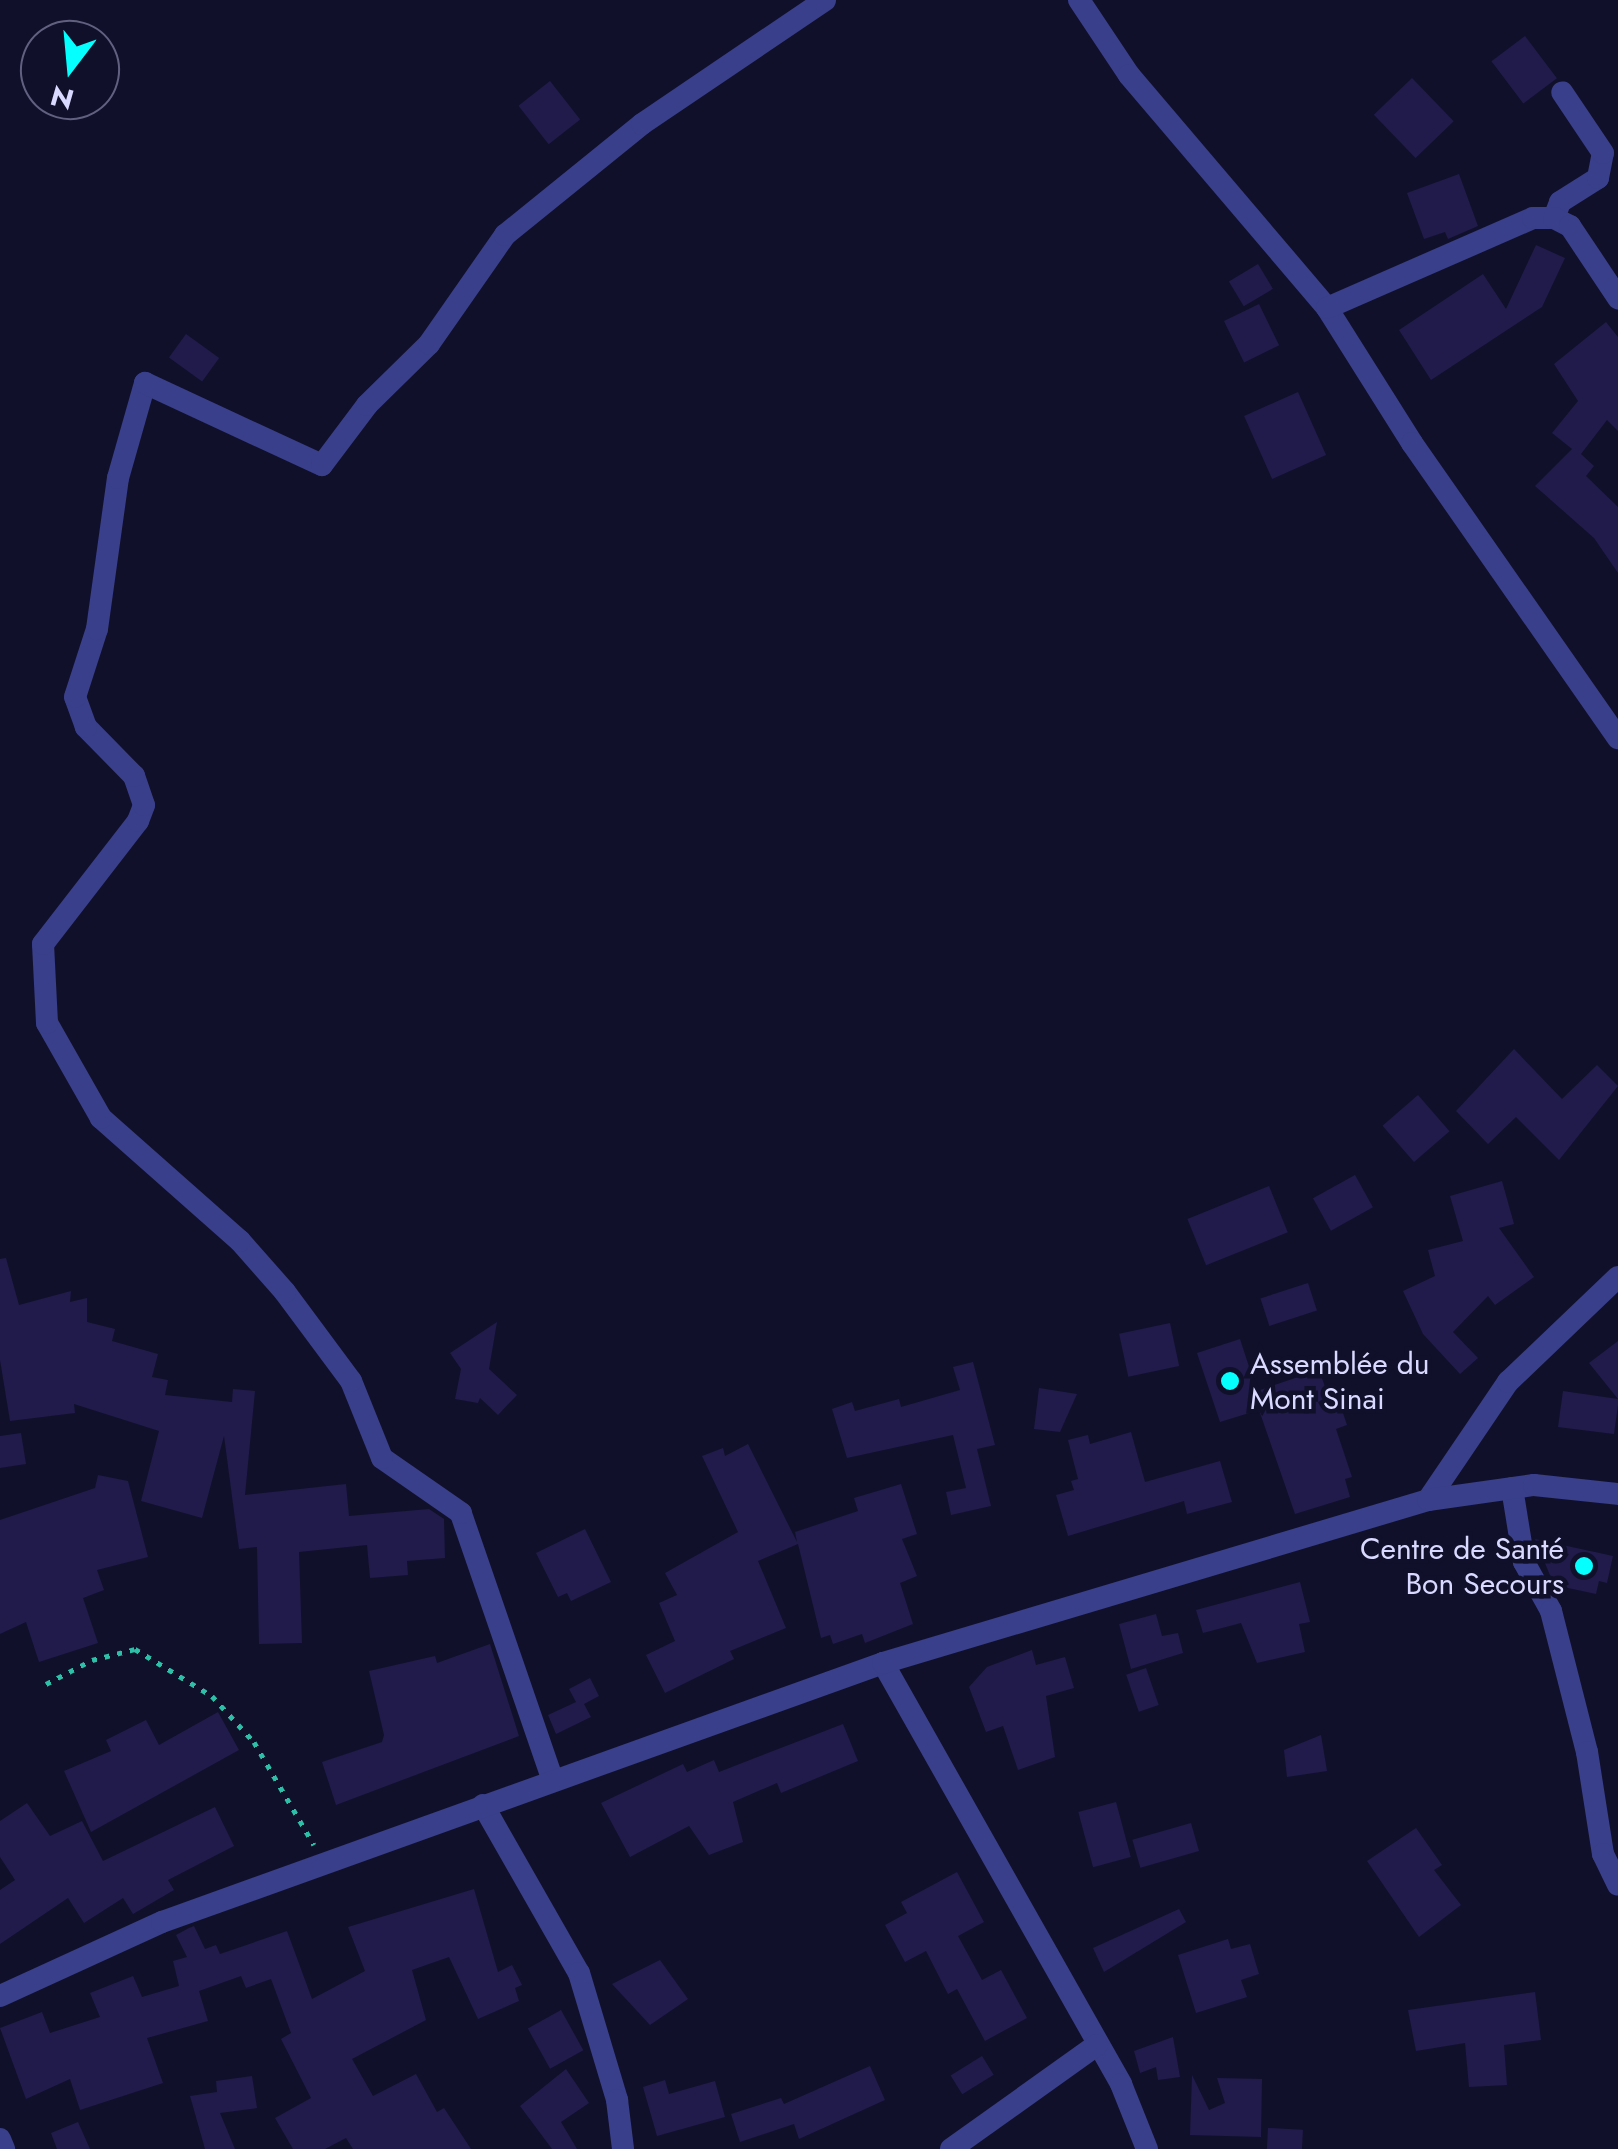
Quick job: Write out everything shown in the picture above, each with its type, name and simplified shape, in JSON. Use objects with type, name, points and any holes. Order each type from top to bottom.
[{"type":"street","points":[[552,1778],[461,1513],[382,1458],[351,1381],[285,1292],[240,1240],[101,1118],[46,1023],[43,944],[144,805],[134,776],[86,727],[75,697],[97,629],[118,478],[145,383],[322,466],[367,405],[428,344],[504,235],[642,124],[825,0]]},
{"type":"street","points":[[1079,0],[1129,75],[1327,308],[1412,443],[1618,738]]},
{"type":"street","points":[[1554,218],[1560,202],[1598,178],[1602,153],[1562,92]]},
{"type":"street","points":[[1327,308],[1533,218],[1554,218],[1570,226],[1618,298]]},
{"type":"street","points":[[1428,1500],[1508,1382],[1618,1277]]},
{"type":"street","points":[[1512,1488],[1524,1562],[1550,1611],[1588,1752],[1603,1854],[1618,1884]]},
{"type":"street","points":[[0,1996],[162,1922],[552,1778],[883,1663],[1428,1500],[1512,1488],[1618,1494]]},
{"type":"street","points":[[883,1663],[1098,2045],[1147,2149]]},
{"type":"street","points":[[483,1805],[578,1973],[617,2100],[622,2149]]},
{"type":"street","points":[[951,2149],[1098,2045]]},
{"type":"street","points":[[0,2139],[4,2149]]},
{"type":"path","points":[[46,1684],[92,1660],[136,1649],[212,1696],[254,1742],[326,1864]]},
{"type":"building","points":[[1525,36],[1557,78],[1523,104],[1491,61]]},
{"type":"building","points":[[1412,78],[1454,121],[1416,158],[1374,115]]},
{"type":"building","points":[[550,81],[580,120],[549,144],[518,106]]},
{"type":"building","points":[[1459,174],[1478,226],[1448,239],[1445,232],[1424,239],[1407,193]]},
{"type":"building","points":[[1536,245],[1565,258],[1542,307],[1431,380],[1399,330],[1483,274],[1506,309]]},
{"type":"building","points":[[1258,264],[1273,289],[1244,306],[1229,282]]},
{"type":"building","points":[[1259,304],[1279,345],[1244,362],[1224,321]]},
{"type":"building","points":[[1606,322],[1618,337],[1618,431],[1607,420],[1581,454],[1594,466],[1586,476],[1618,507],[1618,573],[1594,538],[1535,486],[1572,449],[1552,433],[1578,401],[1554,364]]},
{"type":"building","points":[[186,334],[219,358],[202,382],[169,357]]},
{"type":"building","points":[[1298,392],[1326,455],[1272,479],[1244,416]]},
{"type":"building","points":[[1514,1049],[1562,1099],[1597,1065],[1618,1086],[1559,1160],[1516,1117],[1488,1144],[1456,1111]]},
{"type":"building","points":[[1418,1095],[1449,1131],[1414,1162],[1383,1126]]},
{"type":"building","points":[[1355,1175],[1373,1207],[1331,1231],[1313,1198]]},
{"type":"building","points":[[1502,1181],[1514,1224],[1499,1228],[1534,1277],[1495,1305],[1488,1296],[1453,1332],[1478,1358],[1460,1374],[1423,1334],[1403,1291],[1435,1276],[1428,1250],[1463,1241],[1450,1196]]},
{"type":"building","points":[[1269,1186],[1288,1232],[1206,1265],[1187,1219]]},
{"type":"building","points":[[6,1258],[19,1305],[71,1291],[70,1302],[87,1298],[87,1322],[115,1329],[112,1341],[158,1354],[152,1377],[168,1380],[165,1395],[232,1402],[233,1389],[255,1391],[245,1495],[346,1484],[349,1516],[429,1509],[444,1519],[445,1558],[407,1561],[408,1575],[370,1578],[367,1545],[299,1552],[302,1643],[259,1644],[257,1547],[239,1549],[224,1436],[202,1518],[141,1501],[159,1431],[74,1404],[75,1413],[10,1421],[0,1360],[0,1259]]},
{"type":"building","points":[[1308,1283],[1317,1311],[1269,1326],[1260,1298]]},
{"type":"building","points":[[497,1322],[489,1369],[517,1395],[498,1415],[480,1398],[478,1403],[455,1399],[461,1369],[450,1353]]},
{"type":"building","points":[[1170,1323],[1179,1366],[1128,1377],[1119,1334]]},
{"type":"building","points":[[1240,1339],[1257,1391],[1319,1370],[1333,1409],[1341,1407],[1347,1425],[1336,1429],[1352,1477],[1345,1479],[1350,1497],[1295,1514],[1259,1410],[1220,1422],[1197,1353]]},
{"type":"building","points":[[1618,1341],[1618,1399],[1589,1363]]},
{"type":"building","points":[[973,1362],[995,1445],[977,1449],[991,1506],[951,1515],[946,1492],[966,1488],[953,1435],[847,1458],[832,1409],[852,1402],[855,1411],[899,1399],[901,1407],[960,1390],[953,1367]]},
{"type":"building","points":[[1039,1388],[1077,1394],[1060,1432],[1034,1429]]},
{"type":"building","points":[[1563,1391],[1618,1399],[1614,1434],[1558,1427]]},
{"type":"building","points":[[1131,1432],[1145,1482],[1220,1461],[1232,1502],[1187,1514],[1184,1501],[1068,1536],[1056,1495],[1074,1490],[1071,1481],[1078,1479],[1068,1440],[1088,1435],[1090,1444]]},
{"type":"building","points":[[21,1433],[26,1464],[0,1468],[0,1436]]},
{"type":"building","points":[[748,1444],[797,1542],[795,1532],[858,1511],[854,1498],[901,1484],[917,1534],[902,1539],[917,1576],[900,1583],[913,1624],[865,1643],[862,1634],[833,1644],[830,1635],[821,1638],[798,1544],[758,1561],[786,1628],[730,1651],[734,1659],[665,1693],[646,1655],[675,1641],[659,1603],[677,1595],[665,1573],[738,1532],[702,1456],[723,1448],[725,1456]]},
{"type":"building","points":[[98,1475],[128,1481],[148,1557],[97,1570],[104,1590],[83,1598],[98,1643],[39,1662],[26,1622],[0,1634],[0,1520],[95,1488]]},
{"type":"building","points":[[585,1529],[611,1582],[571,1601],[567,1593],[558,1597],[536,1553]]},
{"type":"building","name":"Centre de Santé Bon Secours","points":[[1535,1539],[1613,1556],[1607,1583],[1599,1581],[1596,1594],[1554,1585]]},
{"type":"building","points":[[1300,1582],[1310,1622],[1299,1624],[1305,1652],[1257,1663],[1241,1623],[1203,1633],[1196,1610]]},
{"type":"building","points":[[1156,1614],[1162,1636],[1178,1633],[1183,1653],[1131,1669],[1119,1624]]},
{"type":"building","points":[[490,1644],[519,1736],[336,1805],[322,1762],[382,1742],[384,1735],[369,1671],[435,1656],[437,1663]]},
{"type":"building","points":[[1032,1650],[1036,1665],[1065,1657],[1074,1688],[1046,1696],[1055,1757],[1018,1770],[1003,1726],[986,1732],[969,1687],[987,1667]]},
{"type":"building","points":[[1146,1668],[1159,1705],[1139,1712],[1126,1675]]},
{"type":"building","points":[[590,1678],[599,1696],[584,1704],[591,1717],[556,1734],[548,1715],[576,1702],[569,1689]]},
{"type":"building","points":[[218,1712],[239,1750],[91,1832],[64,1771],[111,1751],[106,1740],[146,1720],[159,1745]]},
{"type":"building","points":[[843,1724],[858,1761],[781,1793],[777,1783],[733,1802],[743,1842],[709,1855],[689,1826],[630,1857],[601,1803],[683,1764],[687,1772],[714,1760],[719,1772]]},
{"type":"building","points":[[1321,1735],[1327,1771],[1287,1777],[1284,1750]]},
{"type":"building","points":[[1116,1802],[1131,1857],[1093,1867],[1078,1812]]},
{"type":"building","points":[[27,1803],[50,1836],[82,1821],[103,1861],[215,1807],[234,1846],[168,1880],[174,1890],[133,1914],[123,1898],[84,1923],[68,1898],[0,1944],[0,1890],[15,1880],[0,1857],[0,1821]]},
{"type":"building","points":[[1191,1823],[1199,1851],[1140,1868],[1132,1840]]},
{"type":"building","points":[[1416,1828],[1442,1865],[1434,1870],[1461,1905],[1419,1937],[1367,1861]]},
{"type":"building","points":[[957,1872],[984,1922],[958,1936],[982,1980],[1001,1970],[1027,2018],[985,2041],[957,1989],[948,1994],[926,1951],[905,1962],[885,1925],[907,1913],[901,1902]]},
{"type":"building","points":[[474,1889],[498,1972],[512,1965],[522,1985],[515,1988],[519,2001],[478,2019],[449,1957],[412,1970],[426,2020],[352,2059],[373,2096],[416,2074],[437,2112],[444,2108],[471,2149],[353,2149],[346,2138],[325,2149],[293,2149],[275,2118],[311,2098],[281,2039],[291,2033],[271,1979],[246,1988],[241,1976],[199,1991],[208,2021],[147,2038],[163,2083],[80,2110],[70,2079],[26,2099],[0,2028],[42,2012],[50,2033],[100,2017],[90,1993],[133,1976],[142,1997],[179,1986],[173,1961],[187,1957],[176,1935],[189,1928],[194,1926],[205,1949],[216,1945],[220,1954],[287,1931],[312,1999],[365,1971],[348,1927]]},
{"type":"building","points":[[1179,1909],[1186,1922],[1104,1972],[1093,1948]]},
{"type":"building","points":[[1228,1939],[1231,1949],[1250,1944],[1259,1974],[1241,1980],[1247,1997],[1196,2013],[1178,1955]]},
{"type":"building","points":[[660,1960],[688,1999],[650,2025],[612,1984]]},
{"type":"building","points":[[1535,1992],[1541,2040],[1504,2045],[1507,2085],[1469,2087],[1465,2043],[1416,2051],[1408,2010]]},
{"type":"building","points":[[561,2010],[583,2050],[550,2069],[528,2028]]},
{"type":"building","points":[[1173,2037],[1180,2077],[1158,2080],[1156,2067],[1140,2073],[1134,2051]]},
{"type":"building","points":[[982,2056],[994,2075],[962,2094],[951,2076]]},
{"type":"building","points":[[870,2066],[885,2100],[799,2139],[794,2124],[740,2142],[731,2114],[781,2098],[784,2104]]},
{"type":"building","points":[[566,2069],[589,2103],[561,2122],[577,2149],[552,2149],[520,2106]]},
{"type":"building","points":[[1192,2075],[1209,2110],[1225,2103],[1217,2078],[1262,2079],[1261,2137],[1190,2135]]},
{"type":"building","points":[[252,2076],[257,2108],[220,2113],[235,2149],[205,2149],[190,2096],[217,2092],[216,2081]]},
{"type":"building","points":[[665,2080],[669,2094],[715,2081],[725,2117],[657,2136],[643,2087]]},
{"type":"building","points":[[78,2122],[90,2149],[57,2149],[51,2133]]},
{"type":"building","points":[[1268,2128],[1303,2130],[1302,2149],[1267,2149]]},
{"type":"place","name":"Assemblée du Mont Sinai","points":[[1230,1381]]},
{"type":"place","name":"Centre de Santé Bon Secours","points":[[1584,1566]]}]
